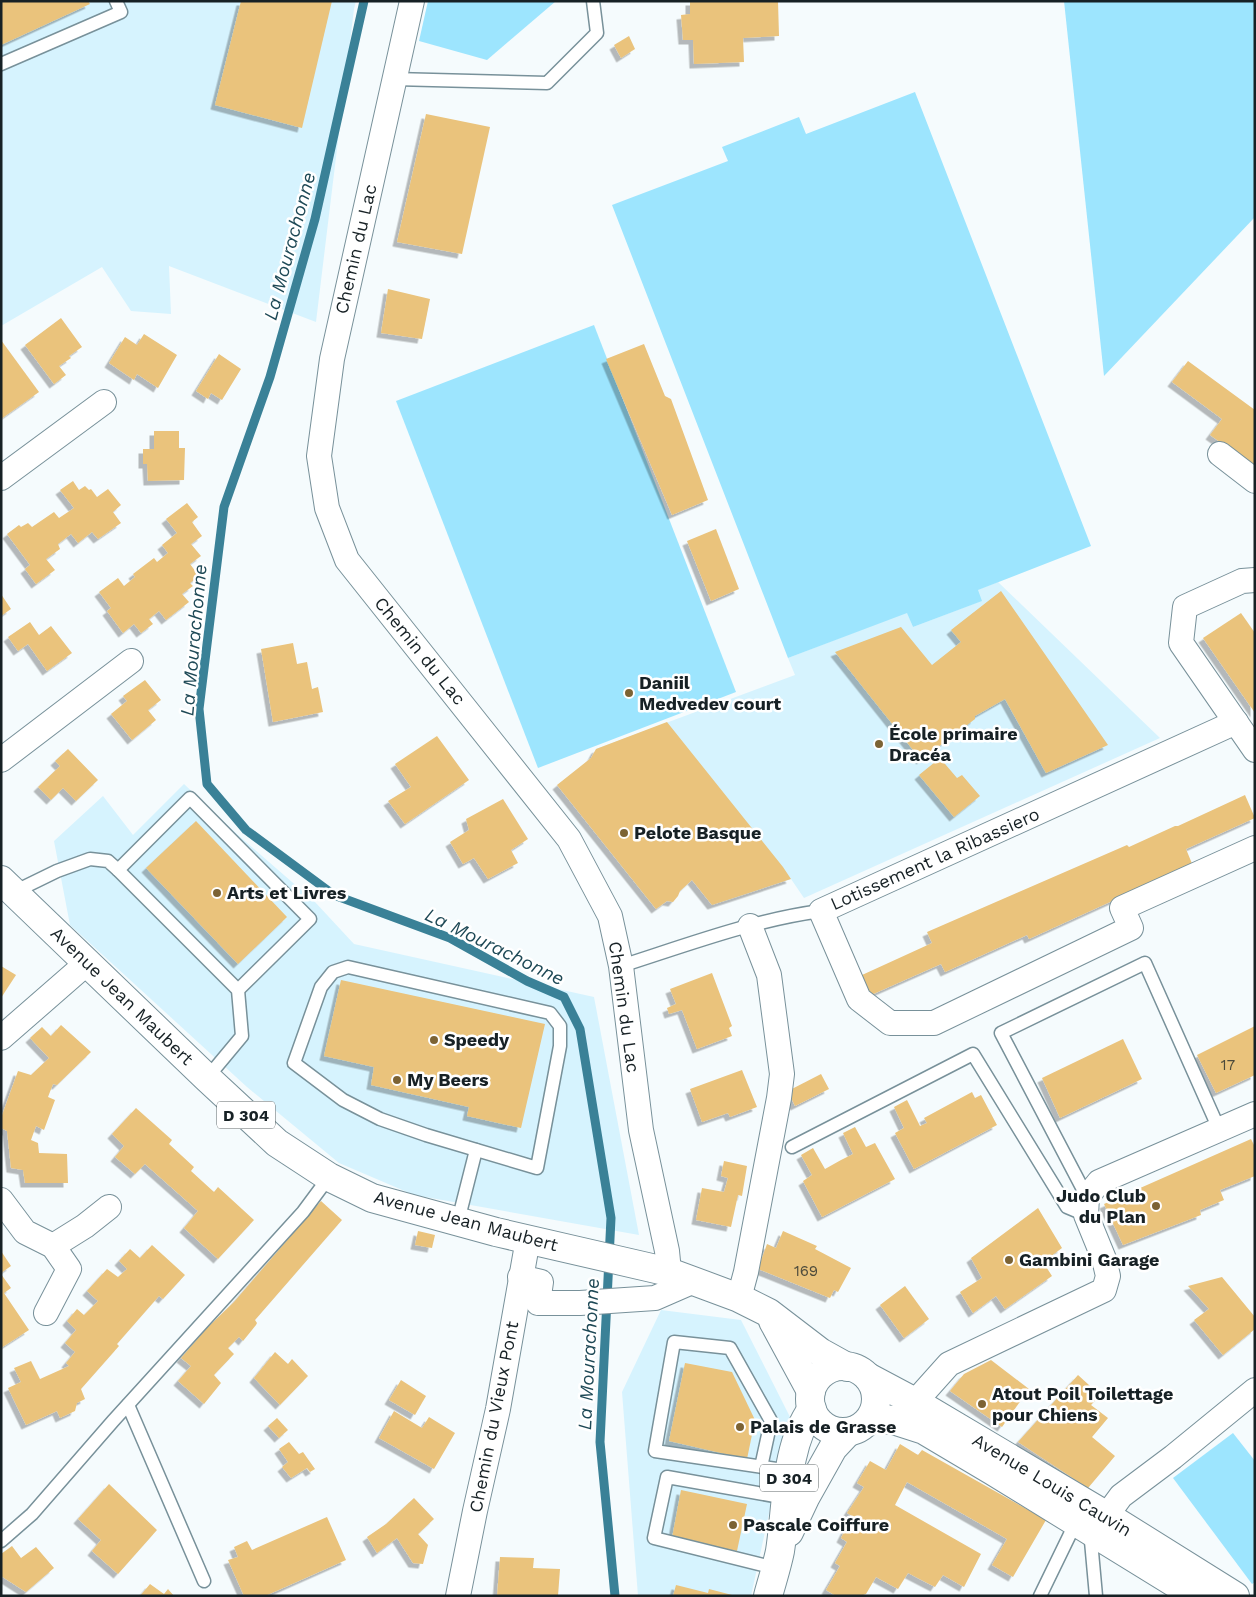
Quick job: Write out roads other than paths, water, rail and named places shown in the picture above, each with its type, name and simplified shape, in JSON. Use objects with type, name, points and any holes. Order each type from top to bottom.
[{"type":"main road","name":"Avenue Jean Maubert","points":[[8,886],[277,1143],[329,1177],[372,1198],[458,1222],[669,1273],[739,1298],[769,1313],[820,1352],[858,1372]]},
{"type":"main road","points":[[769,1313],[811,1400],[816,1418],[830,1430],[839,1432],[860,1425],[876,1408],[874,1387],[858,1372],[828,1370],[821,1375],[811,1400]]},
{"type":"main road","name":"Avenue Louis Cauvin","points":[[858,1372],[910,1413],[924,1430],[1092,1526],[1235,1596]]},
{"type":"main road","name":"D 304","points":[[768,1596],[777,1560],[790,1471],[799,1431],[811,1400]]},
{"type":"main road","name":"Avenue Louis Cauvin","points":[[860,1425],[893,1420],[910,1413]]},
{"type":"main road","name":"D 304","points":[[777,1560],[805,1498],[833,1448],[860,1425]]},
{"type":"main road","name":"Avenue Louis Cauvin","points":[[1092,1526],[1196,1596]]},
{"type":"street","name":"Chemin du Lac","points":[[412,1],[332,359],[319,456],[327,508],[347,560],[569,839],[610,916],[621,966],[641,1130],[669,1273]]},
{"type":"street","points":[[1,478],[104,402]]},
{"type":"street","points":[[1220,454],[1255,481]]},
{"type":"street","points":[[1255,580],[1242,581],[1185,607],[1181,643],[1255,750]]},
{"type":"street","points":[[1,760],[131,661]]},
{"type":"street","name":"Lotissement la Ribassiero","points":[[1236,722],[821,911],[859,999],[890,1023],[934,1023],[1132,928],[1122,908],[1255,848]]},
{"type":"street","points":[[739,1298],[750,1253],[782,1074],[769,975],[750,926]]},
{"type":"street","points":[[1,1038],[87,963]]},
{"type":"street","points":[[910,1413],[949,1364],[1104,1290],[1108,1276],[1087,1206],[1099,1182],[1255,1114]]},
{"type":"street","points":[[1,1200],[25,1232],[53,1246],[69,1268],[46,1313]]},
{"type":"street","points":[[53,1246],[85,1226],[109,1207]]},
{"type":"street","name":"Chemin du Vieux Pont","points":[[458,1596],[498,1409],[520,1277],[541,1242]]},
{"type":"street","points":[[520,1277],[541,1282],[538,1303],[580,1303],[655,1298],[669,1273]]},
{"type":"street","points":[[1092,1526],[1121,1496],[1173,1457],[1255,1390]]},
{"type":"lane","points":[[1,64],[121,12],[116,1]]},
{"type":"lane","points":[[394,79],[546,83],[598,33],[593,1]]},
{"type":"lane","points":[[118,870],[190,798],[310,919],[238,990]]},
{"type":"lane","points":[[8,886],[90,859],[108,861],[118,870],[238,990],[242,1036],[207,1078]]},
{"type":"lane","points":[[621,966],[750,926],[821,911]]},
{"type":"lane","points":[[792,1146],[973,1054],[1067,1207],[1087,1206],[1001,1033],[1145,963],[1219,1129]]},
{"type":"lane","points":[[348,967],[550,1014],[560,1026],[560,1046],[537,1168],[476,1150],[380,1119],[343,1100],[294,1063],[321,987],[333,972],[348,967]]},
{"type":"lane","points":[[458,1222],[476,1150]]},
{"type":"lane","points":[[1,1541],[32,1514],[303,1212],[329,1177]]},
{"type":"lane","points":[[761,1467],[771,1421],[730,1348],[674,1342],[655,1451],[761,1467],[790,1471]]},
{"type":"lane","points":[[128,1405],[204,1581]]},
{"type":"lane","points":[[777,1560],[654,1538],[667,1476],[786,1498]]},
{"type":"lane","points":[[1040,1596],[1092,1526]]},
{"type":"lane","points":[[1092,1526],[1096,1596]]},
{"type":"waterway","name":"La Mourachonne","points":[[364,1],[315,219],[270,377],[224,507],[199,709],[207,784],[246,830],[334,895],[450,938],[527,981],[564,997],[580,1029],[611,1218],[600,1442],[615,1596]]},
{"type":"place","name":"Daniil Medvedev court","points":[[629,693]]},
{"type":"place","name":"École primaire Dracéa","points":[[879,744]]},
{"type":"place","name":"Pelote Basque","points":[[624,833]]},
{"type":"place","name":"Arts et Livres","points":[[217,893]]},
{"type":"place","name":"Speedy","points":[[434,1040]]},
{"type":"place","name":"My Beers","points":[[397,1080]]},
{"type":"place","name":"Judo Club du Plan","points":[[1156,1206]]},
{"type":"place","name":"Gambini Garage","points":[[1009,1260]]},
{"type":"place","name":"Atout Poil Toilettage pour Chiens","points":[[982,1404]]},
{"type":"place","name":"Palais de Grasse","points":[[740,1427]]},
{"type":"place","name":"Pascale Coiffure","points":[[733,1525]]}]
